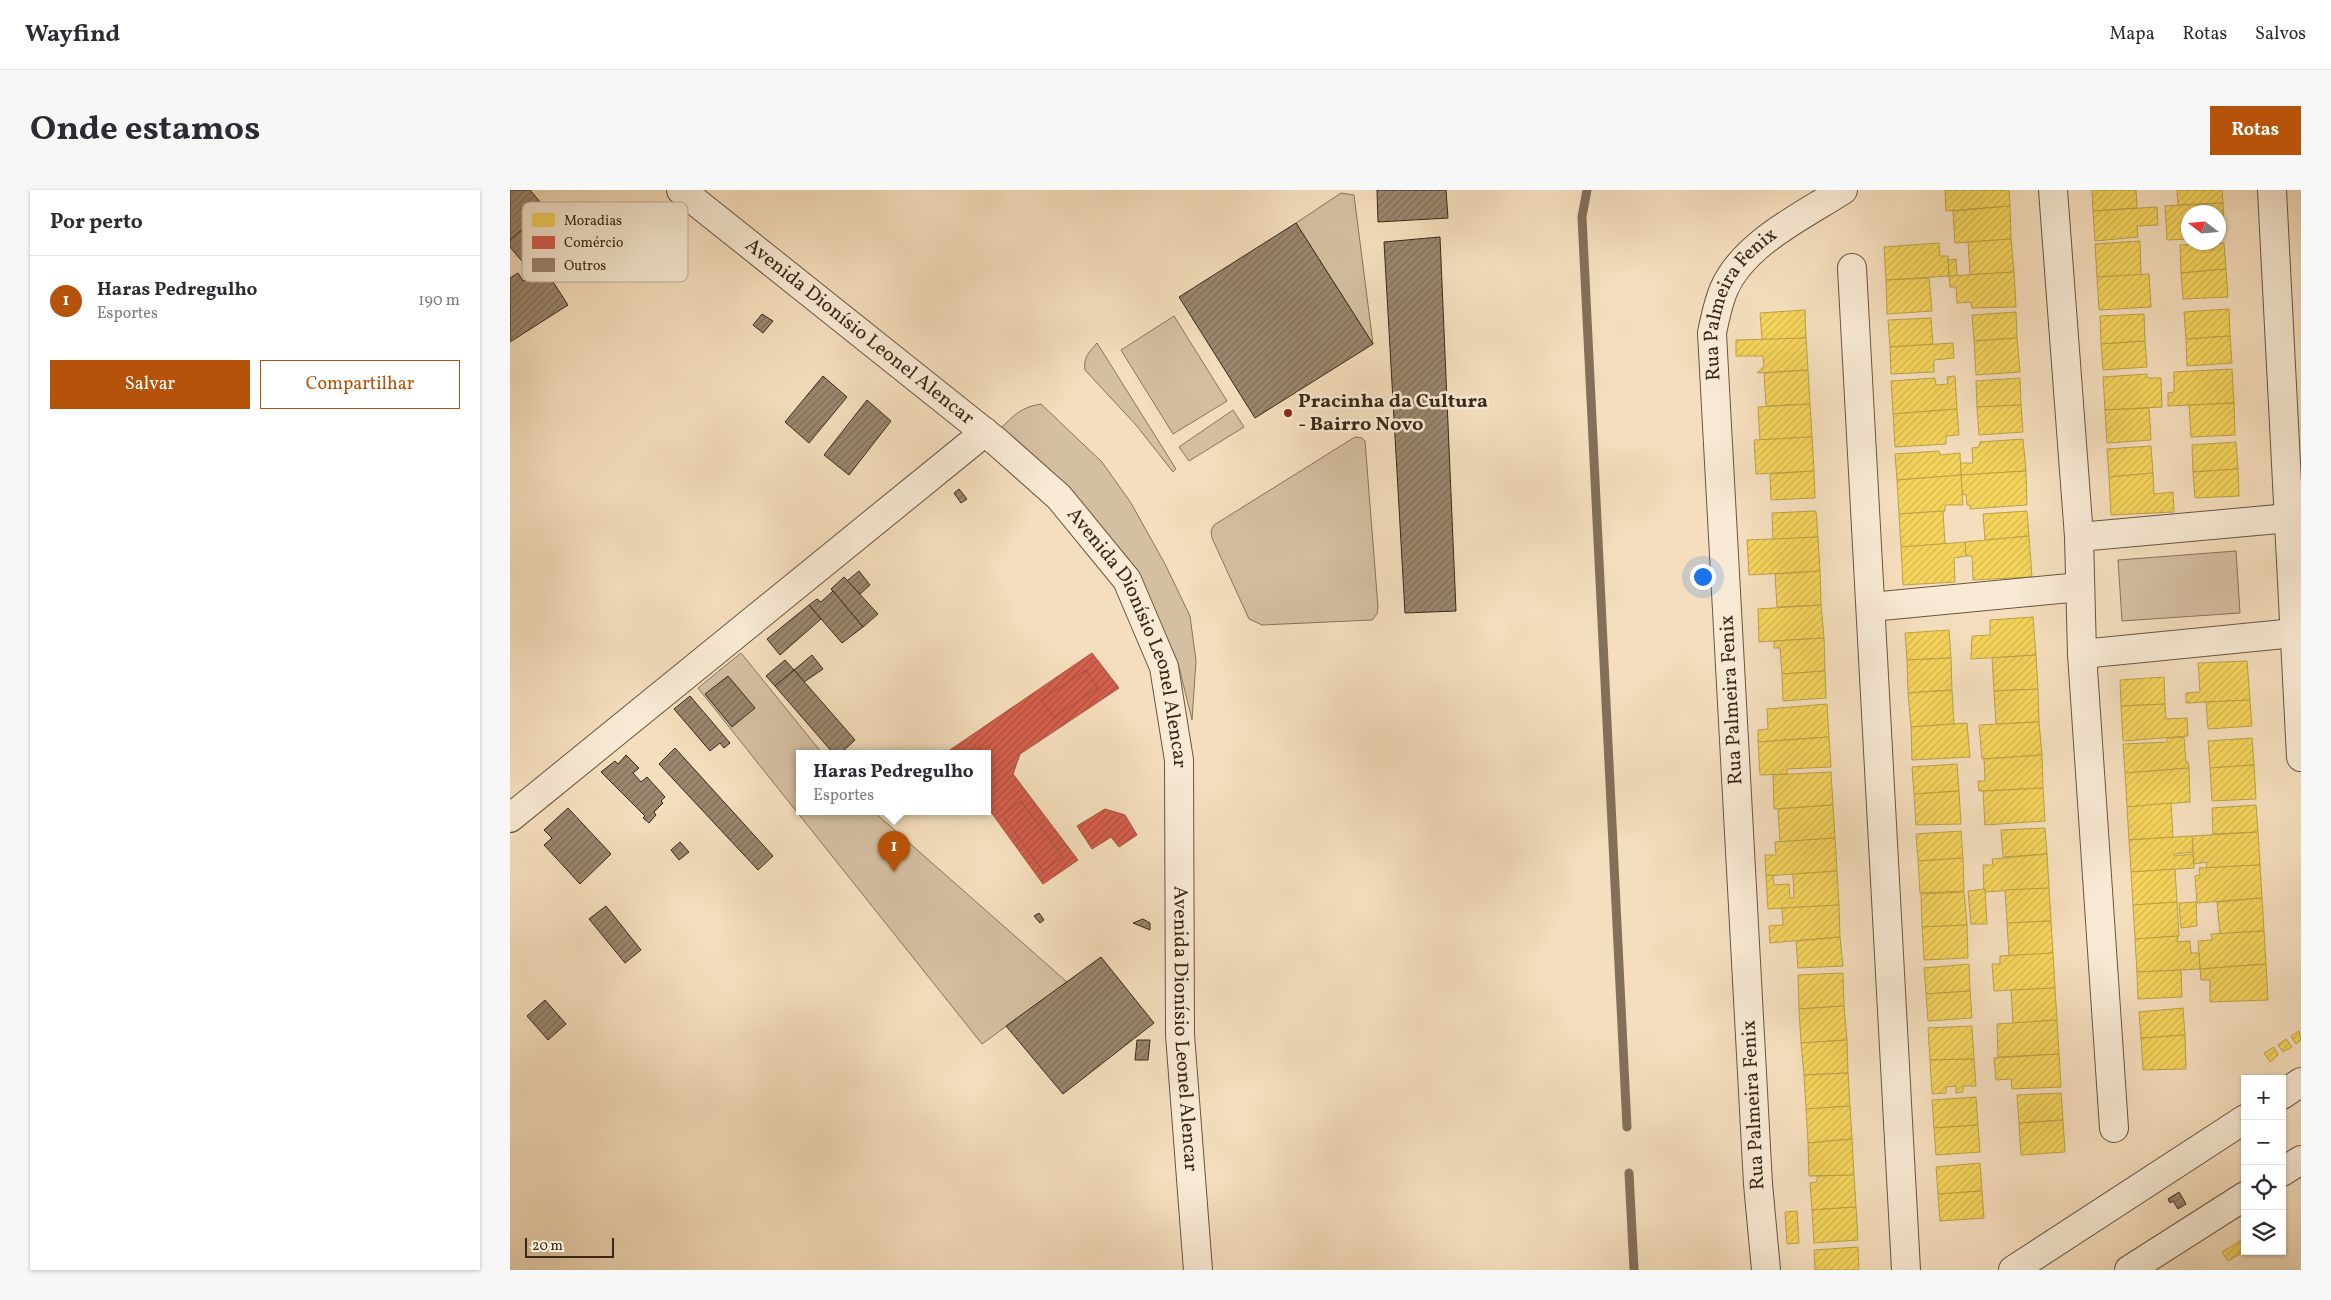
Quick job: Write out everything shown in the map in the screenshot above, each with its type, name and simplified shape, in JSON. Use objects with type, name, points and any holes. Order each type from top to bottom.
[{"type":"street","name":"Avenida Dionísio Leonel Alencar","points":[[681,190],[985,432],[1059,497],[1127,580],[1164,667],[1179,760],[1180,1035],[1198,1270]]},
{"type":"street","name":"Rua Palmeira Fenix","points":[[1766,1270],[1758,1184],[1712,333],[1718,306],[1725,287],[1737,267],[1754,247],[1843,190]]},
{"type":"street","points":[[2053,190],[2079,537],[2082,654],[2114,1128]]},
{"type":"street","points":[[2272,190],[2289,518],[2296,565],[2295,634],[2301,757]]},
{"type":"street","points":[[1852,268],[1906,1270]]},
{"type":"street","points":[[510,818],[985,432]]},
{"type":"street","points":[[2079,537],[2289,518]]},
{"type":"street","points":[[1871,608],[2080,588]]},
{"type":"street","points":[[2082,654],[2295,634]]},
{"type":"street","points":[[2286,1092],[2301,1082]]},
{"type":"street","points":[[2013,1270],[2243,1120]]},
{"type":"street","points":[[2286,1169],[2301,1160]]},
{"type":"street","points":[[2129,1270],[2241,1199]]},
{"type":"shaded area","points":[[1341,193],[1354,195],[1373,344],[1296,223]]},
{"type":"shaded area","points":[[1174,316],[1227,401],[1173,434],[1121,350]]},
{"type":"shaded area","points":[[1097,343],[1176,469],[1173,472],[1136,425],[1085,370],[1089,352]]},
{"type":"shaded area","points":[[1041,404],[1102,462],[1131,503],[1165,564],[1190,616],[1196,661],[1192,720],[1178,663],[1138,573],[1078,498],[1023,446],[999,430],[1013,416],[1028,407]]},
{"type":"shaded area","points":[[1233,410],[1244,427],[1189,461],[1179,447]]},
{"type":"shaded area","points":[[1355,437],[1362,438],[1365,441],[1377,614],[1372,620],[1262,625],[1249,619],[1212,538],[1211,531],[1214,525]]},
{"type":"shaded area","points":[[2236,551],[2240,613],[2122,621],[2118,560]]},
{"type":"shaded area","points":[[741,653],[820,750],[796,750],[796,811],[698,688]]},
{"type":"shaded area","points":[[799,815],[878,815],[1067,982],[982,1044]]},
{"type":"building: Moradias","points":[[1945,190],[2009,190],[2010,206],[1946,211]]},
{"type":"building: Moradias","points":[[2092,190],[2136,190],[2137,208],[2093,211]]},
{"type":"building: Moradias","points":[[2177,190],[2222,190],[2223,203],[2178,205]]},
{"type":"building: Moradias","points":[[2223,203],[2223,205],[2184,205]]},
{"type":"building: Moradias","points":[[2181,205],[2181,239],[2167,240],[2165,206]]},
{"type":"building: Moradias","points":[[2010,206],[2011,239],[1955,243],[1953,211]]},
{"type":"building: Moradias","points":[[2157,207],[2158,225],[2137,226],[2138,237],[2095,241],[2093,211]]},
{"type":"building: Moradias","points":[[2011,239],[2014,272],[1970,275],[1968,242]]},
{"type":"building: Moradias","points":[[2140,241],[2141,275],[2097,277],[2095,244]]},
{"type":"building: Moradias","points":[[1939,243],[1940,256],[1948,256],[1949,276],[1886,280],[1884,247]]},
{"type":"building: Moradias","points":[[2180,245],[2181,250],[2225,250],[2226,269],[2181,273]]},
{"type":"building: Moradias","points":[[1956,259],[1957,276],[1949,276],[1948,260]]},
{"type":"building: Moradias","points":[[2226,269],[2228,297],[2183,299],[2181,273]]},
{"type":"building: Moradias","points":[[2014,272],[2016,307],[1972,308],[1971,302],[1957,303],[1956,287],[1950,287],[1949,276]]},
{"type":"building: Moradias","points":[[2149,274],[2151,307],[2099,310],[2097,277]]},
{"type":"building: Moradias","points":[[1929,278],[1932,311],[1887,314],[1886,280]]},
{"type":"building: Moradias","points":[[2229,309],[2230,336],[2186,339],[2184,312]]},
{"type":"building: Moradias","points":[[1805,310],[1806,338],[1762,340],[1760,313]]},
{"type":"building: Moradias","points":[[2016,312],[2017,338],[1974,341],[1972,315]]},
{"type":"building: Moradias","points":[[2144,314],[2145,341],[2101,344],[2100,316]]},
{"type":"building: Moradias","points":[[1931,318],[1933,344],[1890,347],[1888,320]]},
{"type":"building: Moradias","points":[[2230,336],[2232,363],[2187,366],[2186,339]]},
{"type":"building: Moradias","points":[[1806,338],[1808,370],[1757,373],[1764,366],[1763,356],[1736,356],[1736,340]]},
{"type":"building: Moradias","points":[[2017,338],[2020,372],[1976,375],[1974,341]]},
{"type":"building: Moradias","points":[[2145,341],[2147,367],[2103,370],[2101,344]]},
{"type":"building: Moradias","points":[[1953,343],[1954,358],[1934,360],[1934,372],[1891,374],[1890,347]]},
{"type":"building: Moradias","points":[[2232,369],[2234,403],[2168,406],[2168,393],[2174,392],[2174,372]]},
{"type":"building: Moradias","points":[[1808,370],[1810,404],[1766,406],[1764,373]]},
{"type":"building: Moradias","points":[[2147,374],[2147,378],[2161,378],[2162,407],[2105,410],[2103,377]]},
{"type":"building: Moradias","points":[[1955,376],[1957,409],[1893,414],[1891,381],[1935,378],[1936,385],[1948,384],[1947,377]]},
{"type":"building: Moradias","points":[[2020,378],[2021,405],[1977,407],[1976,381]]},
{"type":"building: Moradias","points":[[2234,403],[2235,435],[2191,437],[2189,405]]},
{"type":"building: Moradias","points":[[1810,404],[1812,437],[1760,440],[1758,407]]},
{"type":"building: Moradias","points":[[2021,405],[2023,432],[1979,435],[1977,407]]},
{"type":"building: Moradias","points":[[2149,408],[2151,440],[2107,443],[2105,410]]},
{"type":"building: Moradias","points":[[1957,409],[1959,435],[1946,436],[1946,444],[1895,447],[1893,414]]},
{"type":"building: Moradias","points":[[1812,437],[1814,471],[1756,474],[1754,440]]},
{"type":"building: Moradias","points":[[2023,439],[2026,471],[1961,475],[1960,463],[1973,463],[1972,448],[1979,447],[1980,442]]},
{"type":"building: Moradias","points":[[2236,442],[2238,469],[2193,472],[2192,445]]},
{"type":"building: Moradias","points":[[2151,446],[2153,473],[2109,477],[2107,449]]},
{"type":"building: Moradias","points":[[1939,451],[1940,455],[1960,453],[1961,475],[1897,480],[1895,454]]},
{"type":"building: Moradias","points":[[2238,469],[2239,496],[2195,498],[2193,472]]},
{"type":"building: Moradias","points":[[1814,471],[1815,498],[1771,500],[1770,474]]},
{"type":"building: Moradias","points":[[2026,471],[2027,505],[1970,509],[1970,505],[1967,505],[1966,494],[1962,495],[1961,475]]},
{"type":"building: Moradias","points":[[2153,473],[2154,494],[2173,492],[2174,512],[2111,515],[2109,477]]},
{"type":"building: Moradias","points":[[1961,475],[1963,505],[1945,505],[1945,511],[1899,514],[1897,480]]},
{"type":"building: Moradias","points":[[1816,511],[1818,537],[1773,540],[1772,513]]},
{"type":"building: Moradias","points":[[1943,511],[1945,544],[1901,547],[1899,514]]},
{"type":"building: Moradias","points":[[2027,511],[2029,536],[1985,540],[1983,514]]},
{"type":"building: Moradias","points":[[2029,536],[2032,577],[1973,580],[1972,556],[1966,556],[1965,542]]},
{"type":"building: Moradias","points":[[1818,537],[1820,571],[1749,575],[1747,540]]},
{"type":"building: Moradias","points":[[1965,542],[1966,556],[1954,558],[1955,582],[1903,585],[1901,547]]},
{"type":"building: Moradias","points":[[1820,571],[1821,605],[1777,607],[1775,574]]},
{"type":"building: Moradias","points":[[1821,605],[1824,638],[1759,642],[1758,609]]},
{"type":"building: Moradias","points":[[2033,617],[2036,655],[1971,659],[1972,636],[1990,635],[1990,620]]},
{"type":"building: Moradias","points":[[1949,630],[1951,658],[1907,660],[1905,633]]},
{"type":"building: Moradias","points":[[1824,638],[1825,671],[1782,674],[1780,648],[1774,648],[1774,641]]},
{"type":"building: Moradias","points":[[2036,655],[2038,689],[1994,691],[1992,658]]},
{"type":"building: Moradias","points":[[1951,658],[1952,690],[1908,693],[1907,660]]},
{"type":"building: Moradias","points":[[2247,661],[2250,700],[2186,703],[2186,693],[2200,692],[2198,663]]},
{"type":"building: Moradias","points":[[1825,671],[1826,698],[1783,701],[1782,674]]},
{"type":"building: Moradias","points":[[2164,677],[2165,704],[2121,706],[2120,680]]},
{"type":"building: Moradias","points":[[2038,689],[2039,722],[1996,724],[1994,691]]},
{"type":"building: Moradias","points":[[1952,690],[1954,724],[1911,727],[1908,693]]},
{"type":"building: Moradias","points":[[2250,700],[2252,726],[2208,729],[2206,702]]},
{"type":"building: Moradias","points":[[1827,704],[1829,737],[1758,742],[1758,730],[1768,729],[1767,709]]},
{"type":"building: Moradias","points":[[2165,704],[2166,719],[2187,718],[2188,736],[2123,741],[2121,706]]},
{"type":"building: Moradias","points":[[2039,722],[2042,755],[1982,759],[1979,725]]},
{"type":"building: Moradias","points":[[1967,723],[1970,757],[1912,760],[1911,727]]},
{"type":"building: Moradias","points":[[1829,737],[1831,767],[1787,769],[1787,774],[1760,775],[1758,742]]},
{"type":"building: Moradias","points":[[2184,737],[2186,762],[2188,762],[2189,768],[2125,773],[2123,744],[2167,742],[2167,738]]},
{"type":"building: Moradias","points":[[2252,738],[2254,765],[2210,768],[2208,741]]},
{"type":"building: Moradias","points":[[2042,755],[2043,788],[1979,791],[1978,781],[1985,781],[1984,759]]},
{"type":"building: Moradias","points":[[1957,764],[1959,791],[1914,794],[1912,767]]},
{"type":"building: Moradias","points":[[2254,765],[2256,799],[2212,801],[2210,768]]},
{"type":"building: Moradias","points":[[2189,768],[2190,802],[2127,807],[2125,773]]},
{"type":"building: Moradias","points":[[1831,772],[1833,805],[1774,809],[1773,775]]},
{"type":"building: Moradias","points":[[2043,788],[2045,821],[1985,825],[1983,791]]},
{"type":"building: Moradias","points":[[1959,791],[1961,824],[1916,825],[1914,794]]},
{"type":"building: Moradias","points":[[2171,803],[2173,837],[2129,840],[2127,807]]},
{"type":"building: Moradias","points":[[1833,805],[1835,838],[1780,842],[1778,809]]},
{"type":"building: Moradias","points":[[2256,805],[2258,832],[2213,834],[2212,808]]},
{"type":"building: Moradias","points":[[2045,828],[2047,854],[2003,857],[2001,830]]},
{"type":"building: Moradias","points":[[1961,831],[1963,858],[1918,861],[1916,834]]},
{"type":"building: Moradias","points":[[2258,832],[2260,865],[2207,868],[2206,862],[2194,864],[2192,836]]},
{"type":"building: Moradias","points":[[2192,836],[2193,852],[2174,854],[2174,856],[2193,854],[2194,868],[2131,872],[2129,840]]},
{"type":"building: Moradias","points":[[1835,838],[1837,871],[1766,876],[1765,855],[1776,855],[1775,842]]},
{"type":"building: Moradias","points":[[2047,854],[2049,888],[1984,892],[1983,865],[1993,865],[1992,859]]},
{"type":"building: Moradias","points":[[1963,858],[1964,891],[1920,893],[1918,861]]},
{"type":"building: Moradias","points":[[2260,865],[2262,898],[2197,903],[2195,876],[2200,875],[2199,868]]},
{"type":"building: Moradias","points":[[2175,869],[2177,902],[2133,905],[2131,872]]},
{"type":"building: Moradias","points":[[1837,871],[1839,905],[1768,909],[1766,876],[1773,875],[1774,885],[1789,884],[1790,898],[1794,898],[1793,874]]},
{"type":"building: Moradias","points":[[2049,888],[2051,921],[2007,923],[2005,890]]},
{"type":"building: Moradias","points":[[1985,889],[1987,924],[1971,924],[1968,891]]},
{"type":"building: Moradias","points":[[1964,892],[1967,925],[1922,927],[1921,894]]},
{"type":"building: Moradias","points":[[2262,898],[2264,931],[2220,934],[2217,902]]},
{"type":"building: Moradias","points":[[2177,902],[2179,936],[2135,939],[2133,905]]},
{"type":"building: Moradias","points":[[2196,902],[2197,926],[2181,928],[2179,903]]},
{"type":"building: Moradias","points":[[1839,905],[1840,937],[1770,943],[1769,926],[1783,925],[1782,908]]},
{"type":"building: Moradias","points":[[2051,921],[2053,953],[2009,956],[2007,923]]},
{"type":"building: Moradias","points":[[1967,925],[1968,958],[1924,960],[1922,927]]},
{"type":"building: Moradias","points":[[2264,931],[2266,964],[2200,969],[2198,941],[2212,940],[2211,934]]},
{"type":"building: Moradias","points":[[2178,936],[2177,942],[2190,941],[2191,953],[2199,953],[2200,969],[2137,972],[2135,939]]},
{"type":"building: Moradias","points":[[1840,937],[1843,966],[1798,968],[1796,941]]},
{"type":"building: Moradias","points":[[2053,953],[2055,988],[1994,991],[1992,964],[2000,964],[2000,956]]},
{"type":"building: Moradias","points":[[1969,964],[1970,991],[1926,994],[1924,968]]},
{"type":"building: Moradias","points":[[2266,964],[2268,1000],[2210,1002],[2210,980],[2201,980],[2200,969]]},
{"type":"building: Moradias","points":[[2181,970],[2182,997],[2138,999],[2137,972]]},
{"type":"building: Moradias","points":[[1843,973],[1844,1006],[1799,1009],[1798,975]]},
{"type":"building: Moradias","points":[[2055,988],[2057,1020],[2013,1024],[2011,990]]},
{"type":"building: Moradias","points":[[1970,991],[1972,1018],[1928,1021],[1926,994]]},
{"type":"building: Moradias","points":[[1844,1006],[1847,1040],[1801,1043],[1799,1009]]},
{"type":"building: Moradias","points":[[2183,1008],[2185,1035],[2141,1038],[2139,1012]]},
{"type":"building: Moradias","points":[[2057,1020],[2059,1054],[1998,1057],[1997,1024]]},
{"type":"building: Moradias","points":[[1972,1026],[1974,1059],[1930,1060],[1928,1028]]},
{"type":"building: Moradias","points":[[2299,1031],[2301,1040],[2296,1044],[2291,1036]]},
{"type":"building: Moradias","points":[[2185,1035],[2186,1069],[2143,1070],[2141,1038]]},
{"type":"building: Moradias","points":[[2286,1039],[2292,1047],[2283,1052],[2278,1045]]},
{"type":"building: Moradias","points":[[1847,1040],[1848,1073],[1804,1075],[1801,1043]]},
{"type":"building: Moradias","points":[[2274,1047],[2278,1055],[2270,1062],[2264,1053]]},
{"type":"building: Moradias","points":[[2059,1054],[2061,1087],[2012,1089],[2011,1079],[1996,1080],[1994,1058]]},
{"type":"building: Moradias","points":[[1974,1059],[1976,1086],[1963,1086],[1963,1092],[1956,1093],[1956,1086],[1946,1087],[1946,1093],[1932,1094],[1930,1060]]},
{"type":"building: Moradias","points":[[1848,1073],[1850,1106],[1806,1109],[1804,1075]]},
{"type":"building: Moradias","points":[[2061,1093],[2063,1120],[2019,1123],[2017,1095]]},
{"type":"building: Moradias","points":[[1976,1097],[1978,1125],[1934,1128],[1932,1100]]},
{"type":"building: Moradias","points":[[1850,1106],[1852,1139],[1808,1143],[1806,1109]]},
{"type":"building: Moradias","points":[[2063,1120],[2065,1152],[2021,1155],[2019,1123]]},
{"type":"building: Moradias","points":[[1978,1125],[1980,1152],[1936,1155],[1934,1128]]},
{"type":"building: Moradias","points":[[1852,1139],[1854,1175],[1809,1176],[1808,1143]]},
{"type":"building: Moradias","points":[[1980,1163],[1982,1191],[1938,1194],[1936,1167]]},
{"type":"building: Moradias","points":[[1854,1175],[1856,1207],[1812,1210],[1810,1183],[1817,1182],[1817,1176]]},
{"type":"building: Moradias","points":[[1982,1191],[1984,1218],[1940,1221],[1938,1194]]},
{"type":"building: Moradias","points":[[1856,1207],[1858,1240],[1814,1243],[1812,1210]]},
{"type":"building: Moradias","points":[[1797,1211],[1799,1243],[1787,1244],[1785,1212]]},
{"type":"building: Moradias","points":[[2241,1240],[2241,1253],[2228,1261],[2222,1252]]},
{"type":"building: Moradias","points":[[1858,1247],[1859,1270],[1815,1270],[1814,1250]]},
{"type":"building: Comércio","points":[[1092,653],[1119,688],[1020,754],[1013,774],[1078,860],[1043,884],[991,812],[991,750],[950,750]]},
{"type":"building: Comércio","points":[[1086,670],[1098,688],[1054,717],[1041,700]]},
{"type":"building: Comércio","points":[[1021,801],[1063,857],[1043,871],[1002,815]]},
{"type":"building: Comércio","points":[[1105,809],[1125,815],[1137,835],[1119,847],[1111,837],[1092,849],[1077,826]]},
{"type":"building: Outros","points":[[510,190],[530,190],[540,202],[522,202],[522,230],[510,240]]},
{"type":"building: Outros","points":[[1377,190],[1446,190],[1448,218],[1378,222]]},
{"type":"building: Outros","points":[[1296,223],[1373,344],[1255,418],[1179,297]]},
{"type":"building: Outros","points":[[522,229],[522,261],[510,247],[510,240]]},
{"type":"building: Outros","points":[[1440,237],[1456,611],[1405,613],[1384,242]]},
{"type":"building: Outros","points":[[518,273],[522,282],[553,282],[568,305],[510,342],[510,278]]},
{"type":"building: Outros","points":[[762,314],[773,321],[763,333],[753,325]]},
{"type":"building: Outros","points":[[823,376],[847,397],[809,443],[785,422]]},
{"type":"building: Outros","points":[[867,400],[891,421],[849,475],[824,455]]},
{"type":"building: Outros","points":[[959,489],[967,499],[961,503],[954,493]]},
{"type":"building: Outros","points":[[859,571],[870,585],[860,594],[847,581]]},
{"type":"building: Outros","points":[[844,577],[878,614],[863,627],[831,589]]},
{"type":"building: Outros","points":[[833,591],[863,627],[842,643],[809,605],[817,599],[821,602]]},
{"type":"building: Outros","points":[[809,605],[821,619],[780,655],[767,639]]},
{"type":"building: Outros","points":[[812,655],[823,669],[804,682],[794,670]]},
{"type":"building: Outros","points":[[785,660],[794,670],[775,686],[766,676]]},
{"type":"building: Outros","points":[[794,670],[855,740],[844,750],[830,750],[775,686]]},
{"type":"building: Outros","points":[[728,676],[755,708],[732,727],[705,694]]},
{"type":"building: Outros","points":[[690,696],[730,743],[724,748],[720,743],[710,751],[674,709]]},
{"type":"building: Outros","points":[[675,748],[773,856],[758,870],[659,764]]},
{"type":"building: Outros","points":[[626,755],[639,768],[633,773],[641,782],[647,777],[665,797],[661,801],[663,803],[654,812],[656,815],[649,823],[643,818],[645,816],[601,772],[615,761],[618,764]]},
{"type":"building: Outros","points":[[568,808],[611,854],[580,884],[544,845],[552,838],[544,830]]},
{"type":"building: Outros","points":[[680,842],[689,852],[679,860],[671,850]]},
{"type":"building: Outros","points":[[606,906],[641,950],[625,963],[589,919]]},
{"type":"building: Outros","points":[[1039,913],[1044,920],[1040,923],[1034,916]]},
{"type":"building: Outros","points":[[1143,919],[1150,923],[1150,930],[1133,923]]},
{"type":"building: Outros","points":[[1101,957],[1154,1023],[1063,1094],[1006,1026]]},
{"type":"building: Outros","points":[[545,1000],[566,1024],[548,1040],[527,1016]]},
{"type":"building: Outros","points":[[1137,1040],[1150,1040],[1148,1060],[1135,1060]]},
{"type":"building: Outros","points":[[2179,1192],[2186,1204],[2178,1209],[2173,1201],[2170,1203],[2168,1199]]},
{"type":"waterway","points":[[1587,190],[1582,217],[1627,1127]]},
{"type":"waterway","points":[[1629,1173],[1634,1270]]},
{"type":"place","name":"Pracinha da Cultura - Bairro Novo","points":[[1288,413]]},
{"type":"place","name":"Haras Pedregulho","points":[[894,872]]}]
